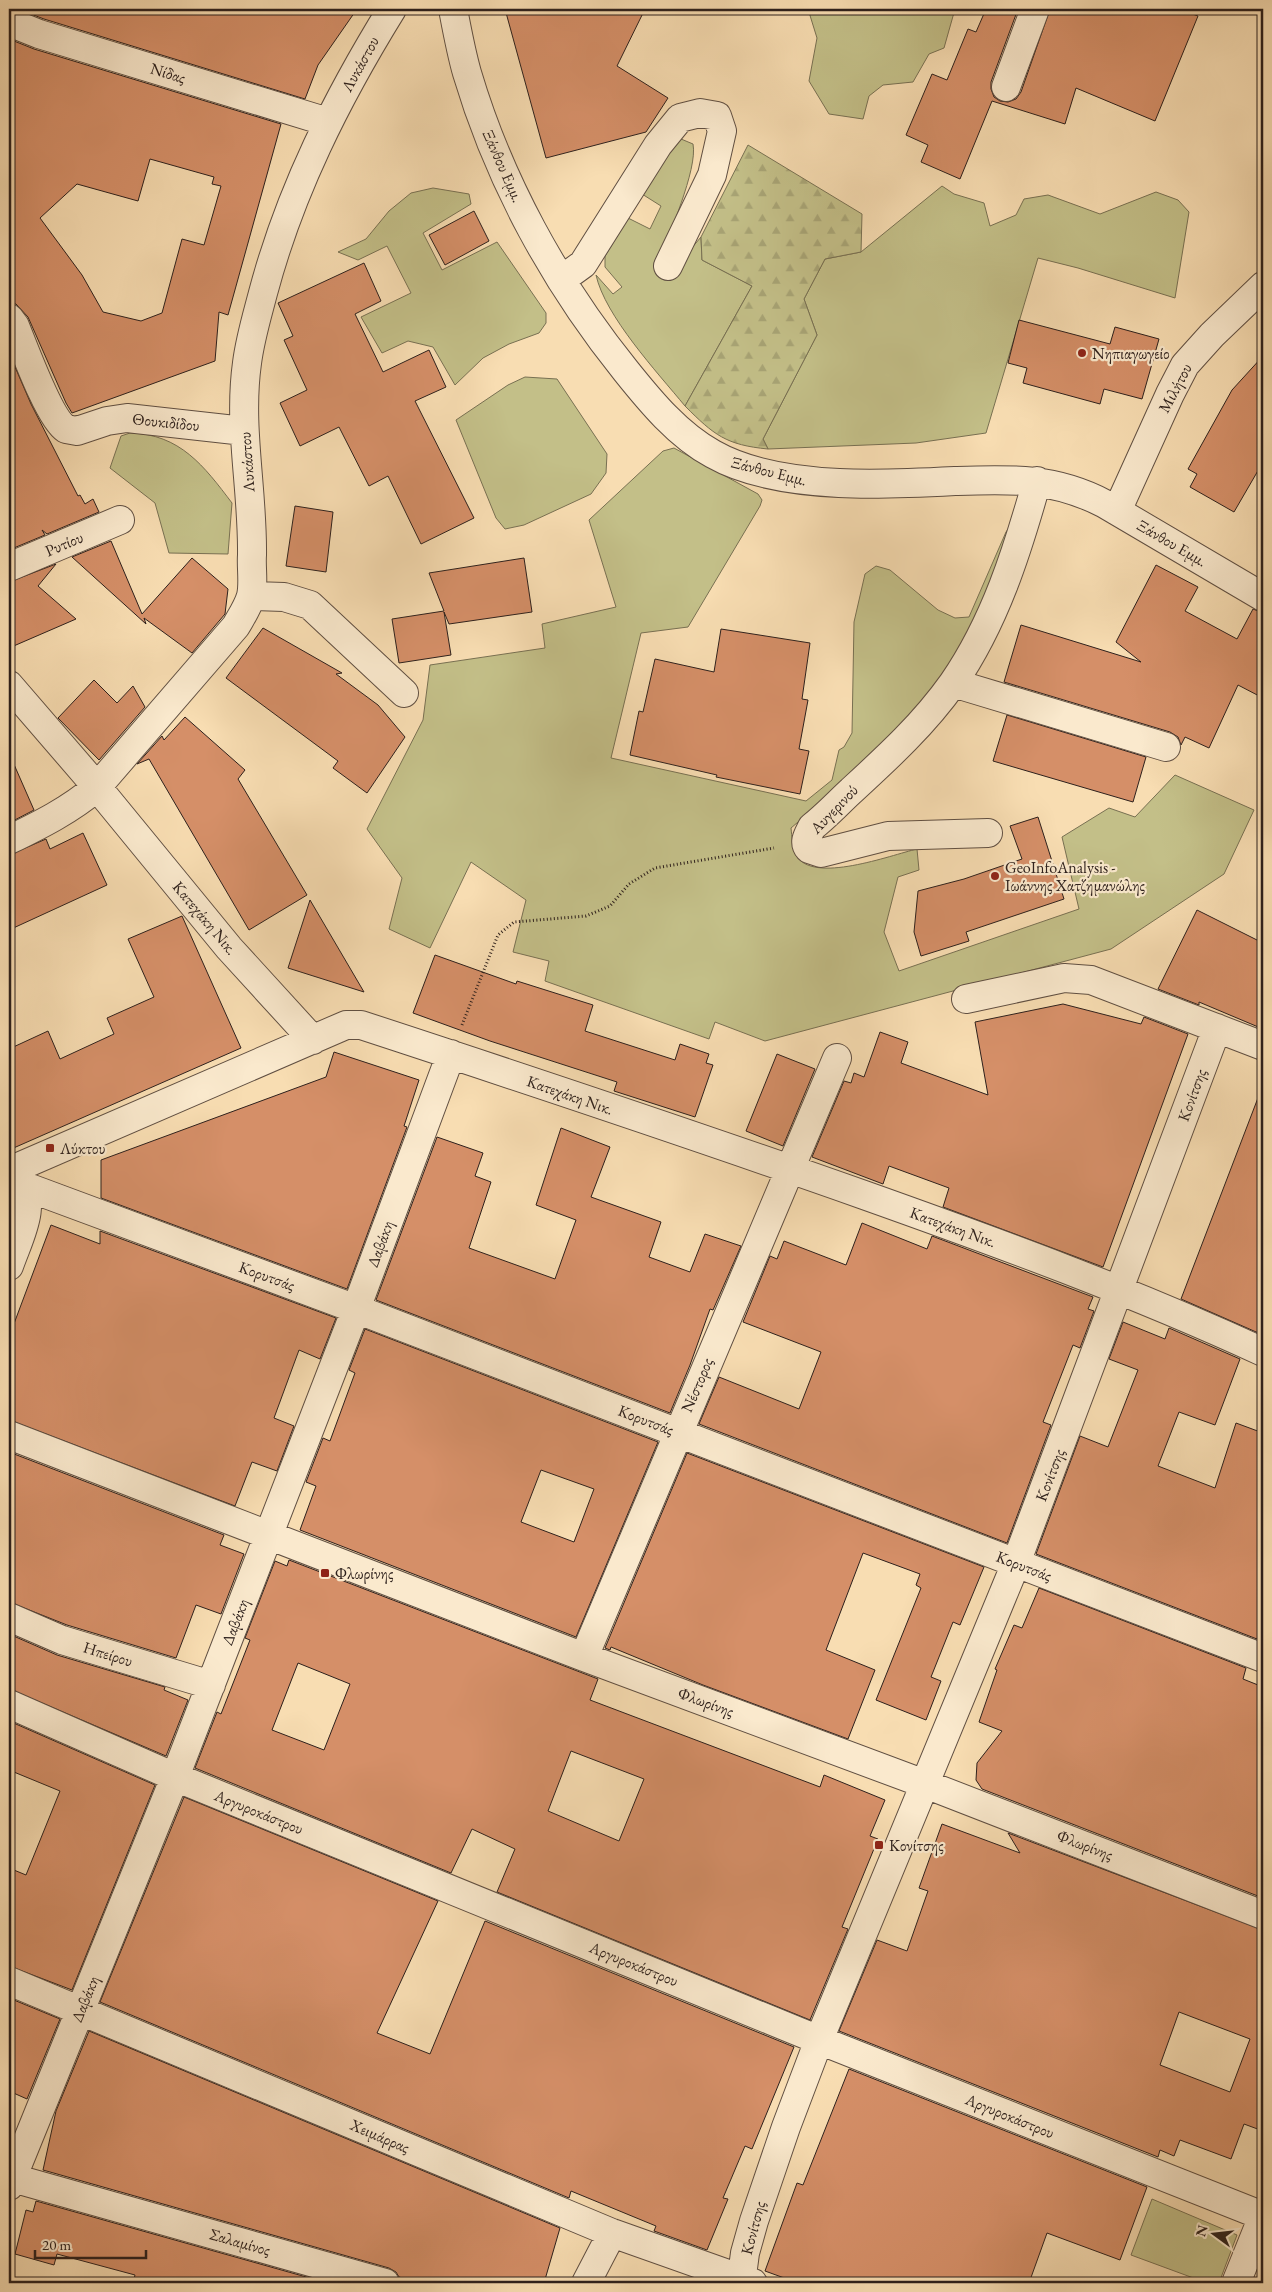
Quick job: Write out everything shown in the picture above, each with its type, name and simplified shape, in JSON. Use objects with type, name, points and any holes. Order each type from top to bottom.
[{"type":"street","name":"Λυκάστου","points":[[9,840],[71,808],[97,788],[236,626],[251,596],[251,521],[244,431],[244,402],[247,361],[266,279],[297,190],[328,122],[355,70],[392,9]]},
{"type":"street","name":"Ξάνθου Εμμ.","points":[[453,9],[466,70],[488,135],[517,200],[561,280],[601,339],[645,394],[688,436],[723,459],[764,472],[811,481],[878,484],[1019,479],[1056,484],[1089,495],[1263,597]]},
{"type":"street","points":[[1006,87],[1035,9]]},
{"type":"street","name":"Νίδας","points":[[9,22],[39,34],[328,122]]},
{"type":"street","points":[[561,280],[583,264],[658,145],[680,118],[700,113],[717,116],[722,131],[712,175],[668,266]]},
{"type":"street","name":"Μιλήτου","points":[[1117,511],[1185,365],[1212,335],[1263,286]]},
{"type":"street","name":"Θουκιδίδου","points":[[9,318],[49,403],[66,429],[77,431],[107,421],[127,418],[244,431]]},
{"type":"street","name":"Αυγερινού","points":[[988,833],[888,836],[821,853],[809,850],[806,841],[812,827],[907,739],[953,683],[985,627],[1005,584],[1018,551],[1037,481]]},
{"type":"street","name":"Ρυτίου","points":[[9,567],[120,520]]},
{"type":"street","points":[[251,596],[278,596],[310,605],[404,693]]},
{"type":"street","points":[[953,683],[1166,747]]},
{"type":"street","name":"Κατεχάκη Νικ.","points":[[9,685],[229,948],[313,1040],[346,1025],[360,1025],[451,1054],[790,1169],[986,1238],[1120,1289],[1263,1352]]},
{"type":"street","points":[[966,999],[1064,978],[1078,978],[1108,985],[1263,1046]]},
{"type":"street","name":"Κονίτσης","points":[[745,2282],[750,2237],[769,2175],[819,2040],[1016,1563],[1217,1028]]},
{"type":"street","points":[[9,1266],[25,1221],[28,1201],[18,1176],[313,1040]]},
{"type":"street","name":"Δαβάκη","points":[[10,2180],[175,1777],[356,1309],[451,1054]]},
{"type":"street","name":"Νέστορος","points":[[584,1657],[677,1432],[837,1058]]},
{"type":"street","name":"Κορυτσάς","points":[[18,1176],[356,1309],[1263,1658]]},
{"type":"street","name":"Φλωρίνης","points":[[9,1435],[584,1657],[925,1784],[1263,1914]]},
{"type":"street","name":"Ηπείρου","points":[[9,1617],[62,1640],[210,1685]]},
{"type":"street","name":"Αργυροκάστρου","points":[[9,1704],[175,1777],[819,2040],[1263,2216]]},
{"type":"street","name":"Χειμάρρας","points":[[9,1981],[612,2233],[745,2282]]},
{"type":"street","name":"Σαλαμίνος","points":[[10,2180],[385,2283]]},
{"type":"street","points":[[1236,2283],[1263,2216]]},
{"type":"street","points":[[586,2283],[612,2233]]},
{"type":"path","points":[[451,1054],[498,935],[514,922],[586,916],[610,906],[629,884],[655,868],[806,841]]},
{"type":"green space","points":[[808,9],[955,9],[944,48],[929,54],[913,82],[883,85],[869,96],[863,119],[829,114],[809,81],[817,38]]},
{"type":"green space","points":[[681,139],[693,144],[691,169],[687,186],[659,263],[679,263],[701,237],[702,260],[752,286],[685,406],[621,326],[601,291],[596,275],[613,294],[622,287],[605,267],[605,256],[628,218],[650,229],[661,206],[642,194],[670,148]]},
{"type":"green space","points":[[748,145],[862,214],[861,252],[825,259],[804,299],[817,335],[763,439],[768,449],[741,445],[722,437],[704,424],[685,406],[752,286],[702,260],[701,237]]},
{"type":"green space","points":[[942,186],[954,194],[984,203],[990,226],[1016,215],[1024,199],[1048,195],[1100,214],[1156,192],[1178,200],[1189,212],[1175,298],[1078,268],[1038,258],[986,433],[916,443],[768,449],[763,439],[817,335],[804,299],[825,259],[861,252]]},
{"type":"green space","points":[[433,188],[469,194],[471,204],[423,233],[442,270],[497,242],[546,313],[546,323],[539,333],[509,344],[483,358],[455,385],[433,347],[408,341],[382,353],[361,317],[411,293],[387,246],[358,260],[338,252],[366,239],[389,211],[411,193]]},
{"type":"green space","points":[[525,377],[557,379],[607,454],[606,473],[591,494],[524,525],[505,529],[496,518],[456,420],[508,385]]},
{"type":"green space","points":[[130,433],[163,439],[177,446],[189,454],[211,477],[232,503],[228,554],[169,553],[155,503],[110,468],[121,436]]},
{"type":"green space","points":[[674,448],[758,494],[762,500],[688,627],[641,633],[611,758],[806,801],[832,780],[839,750],[844,747],[852,733],[854,622],[865,574],[876,566],[890,570],[938,610],[955,618],[969,617],[1006,532],[1011,525],[1018,524],[972,630],[923,704],[791,828],[796,855],[805,864],[818,868],[834,868],[853,866],[917,849],[919,870],[898,877],[884,932],[899,971],[1079,909],[1062,837],[1109,808],[1135,817],[1175,775],[1254,810],[1224,874],[1111,949],[765,1041],[715,1022],[709,1039],[545,981],[549,961],[513,952],[526,900],[471,862],[430,948],[389,929],[402,878],[367,829],[423,720],[430,665],[545,648],[542,624],[616,607],[589,520],[663,451]]},
{"type":"green space","points":[[1152,2199],[1237,2235],[1219,2283],[1207,2283],[1131,2255]]},
{"type":"building","points":[[18,9],[357,9],[318,65],[305,99],[44,19]]},
{"type":"building","points":[[505,9],[645,9],[617,66],[668,98],[646,132],[546,158]]},
{"type":"building","points":[[986,9],[1018,9],[991,82],[994,97],[1000,101],[1008,102],[1016,99],[1021,92],[1050,9],[1179,9],[1198,16],[1155,121],[1076,88],[1065,124],[992,101],[960,179],[921,162],[928,145],[906,135],[932,74],[947,80],[968,29],[976,32]]},
{"type":"building","points":[[9,39],[34,49],[281,124],[228,315],[219,312],[215,361],[72,413],[28,317],[16,304],[9,303]],"holes":[[[150,159],[214,177],[212,184],[221,186],[204,245],[182,239],[162,313],[141,321],[103,312],[82,275],[40,218],[77,184],[138,201]]]},
{"type":"building","points":[[474,211],[489,241],[445,265],[429,235]]},
{"type":"building","points":[[364,263],[381,301],[355,314],[383,372],[429,350],[446,387],[415,401],[474,518],[421,544],[388,476],[369,486],[339,427],[300,446],[280,403],[307,390],[284,340],[293,336],[278,303]]},
{"type":"building","name":"Νηπιαγωγείο","points":[[1019,320],[1110,344],[1115,327],[1159,339],[1142,399],[1104,389],[1100,404],[1023,383],[1027,368],[1008,363]]},
{"type":"building","points":[[9,353],[31,404],[78,496],[80,495],[85,504],[93,499],[99,512],[47,534],[42,530],[45,535],[9,550]]},
{"type":"building","points":[[1263,356],[1263,462],[1234,512],[1190,487],[1197,474],[1188,469],[1232,390]]},
{"type":"building","points":[[295,506],[333,512],[326,572],[286,566]]},
{"type":"building","points":[[111,541],[142,614],[192,558],[228,589],[225,614],[192,653],[144,618],[146,624],[72,557]]},
{"type":"building","points":[[524,558],[532,612],[449,624],[444,612],[451,655],[399,663],[392,619],[444,611],[429,573]]},
{"type":"building","points":[[56,564],[38,586],[76,619],[9,648],[9,582]]},
{"type":"building","points":[[1156,565],[1198,587],[1185,611],[1237,639],[1253,609],[1263,613],[1263,698],[1238,685],[1209,748],[1185,737],[1181,745],[1178,737],[1170,732],[1004,682],[1021,625],[1141,662],[1116,642]]},
{"type":"building","points":[[263,628],[342,673],[336,674],[378,705],[405,737],[367,793],[333,768],[338,761],[226,678]]},
{"type":"building","points":[[721,629],[810,643],[802,699],[808,700],[799,749],[809,751],[800,794],[716,777],[717,775],[630,755],[639,711],[643,712],[655,659],[714,672]]},
{"type":"building","points":[[94,680],[117,703],[133,686],[145,707],[99,760],[58,718]]},
{"type":"building","points":[[1007,715],[1146,757],[1133,802],[993,761]]},
{"type":"building","points":[[185,717],[245,770],[238,779],[307,895],[249,930],[149,759],[137,764],[162,736],[164,740]]},
{"type":"building","points":[[9,753],[34,810],[9,823]]},
{"type":"building","points":[[1038,817],[1064,899],[966,932],[969,941],[921,956],[914,932],[918,891],[964,879],[1022,859],[1010,826]]},
{"type":"building","points":[[83,833],[107,885],[9,930],[9,855],[46,839],[50,849]]},
{"type":"building","points":[[310,900],[364,992],[288,968]]},
{"type":"building","points":[[1197,910],[1263,943],[1263,1029],[1199,1002],[1199,1005],[1158,989]]},
{"type":"building","points":[[182,916],[241,1048],[9,1150],[9,1049],[48,1031],[60,1059],[114,1034],[107,1018],[154,997],[128,939]]},
{"type":"building","points":[[435,955],[516,984],[517,981],[593,1005],[585,1031],[675,1060],[680,1044],[709,1054],[706,1063],[713,1065],[695,1117],[614,1091],[617,1082],[490,1041],[413,1013]]},
{"type":"building","points":[[1063,1004],[1141,1024],[1144,1017],[1188,1034],[1103,1267],[943,1207],[949,1188],[889,1166],[883,1184],[812,1157],[844,1081],[851,1083],[854,1073],[864,1077],[880,1032],[908,1042],[901,1063],[988,1095],[975,1022]]},
{"type":"building","points":[[334,1052],[419,1080],[404,1126],[407,1127],[347,1289],[101,1198],[101,1160],[326,1077]]},
{"type":"building","points":[[777,1054],[815,1069],[783,1146],[746,1131]]},
{"type":"building","points":[[1261,1090],[1263,1091],[1263,1335],[1181,1299]]},
{"type":"building","points":[[561,1128],[610,1147],[591,1197],[661,1222],[649,1257],[690,1272],[705,1234],[741,1246],[713,1310],[710,1309],[670,1413],[376,1300],[437,1137],[483,1153],[475,1176],[491,1182],[469,1248],[555,1279],[576,1220],[536,1205]]},
{"type":"building","points":[[862,1223],[927,1249],[932,1236],[1093,1297],[1088,1309],[1094,1311],[1080,1348],[1073,1345],[1043,1422],[1051,1425],[1007,1543],[699,1424],[719,1377],[799,1409],[821,1352],[743,1322],[770,1256],[777,1259],[784,1241],[846,1265]]},
{"type":"building","points":[[51,1225],[100,1244],[100,1231],[336,1318],[320,1359],[299,1350],[274,1418],[294,1426],[277,1471],[252,1462],[235,1506],[9,1420],[9,1337]]},
{"type":"building","points":[[1123,1322],[1165,1339],[1169,1328],[1240,1359],[1215,1425],[1179,1412],[1158,1466],[1215,1488],[1236,1423],[1263,1433],[1263,1619],[1257,1639],[1036,1554],[1080,1436],[1108,1447],[1138,1370],[1109,1359]]},
{"type":"building","points":[[365,1329],[658,1442],[576,1637],[300,1530],[316,1486],[306,1482],[323,1438],[330,1441],[355,1373],[349,1370]],"holes":[[[541,1470],[594,1489],[574,1542],[521,1522]]]},
{"type":"building","points":[[9,1452],[224,1535],[220,1545],[244,1554],[221,1614],[196,1605],[176,1658],[67,1625],[9,1602]]},
{"type":"building","points":[[687,1453],[984,1567],[960,1625],[953,1622],[931,1677],[941,1681],[926,1720],[876,1700],[921,1588],[916,1585],[920,1574],[863,1553],[826,1650],[875,1670],[848,1739],[703,1685],[611,1647],[610,1650],[605,1648]]},
{"type":"building","points":[[289,1560],[598,1679],[590,1700],[820,1787],[824,1775],[885,1800],[870,1836],[878,1839],[842,1927],[848,1929],[810,2020],[497,1892],[515,1849],[472,1829],[451,1873],[195,1768],[217,1712],[221,1714],[250,1640],[245,1638],[275,1561],[287,1566]],"holes":[[[298,1663],[350,1684],[324,1750],[272,1730]],[[571,1751],[644,1779],[619,1841],[548,1811]]]},
{"type":"building","points":[[1039,1588],[1246,1668],[1243,1679],[1263,1687],[1263,1898],[982,1789],[976,1780],[977,1763],[1002,1731],[979,1722],[997,1670],[995,1669],[1014,1625],[1022,1628]]},
{"type":"building","points":[[9,1634],[57,1655],[165,1687],[164,1690],[188,1700],[166,1756],[9,1689]]},
{"type":"building","points":[[9,1721],[155,1785],[72,1990],[9,1966],[9,1868],[26,1875],[60,1791],[9,1770]]},
{"type":"building","points":[[184,1797],[438,1901],[377,2033],[430,2054],[485,1921],[794,2047],[752,2149],[745,2146],[723,2198],[728,2199],[707,2250],[654,2231],[656,2226],[571,2191],[569,2198],[100,2002]]},
{"type":"building","points":[[942,1824],[1020,1853],[1008,1833],[1263,1930],[1263,2131],[1244,2124],[1231,2159],[1180,2140],[1174,2156],[1160,2150],[1158,2157],[839,2031],[877,1940],[907,1951],[928,1891],[919,1888]],"holes":[[[1179,2012],[1250,2039],[1230,2092],[1160,2065]]]},
{"type":"building","points":[[9,1998],[60,2019],[27,2099],[9,2091]]},
{"type":"building","points":[[89,2031],[560,2228],[544,2283],[421,2283],[399,2277],[396,2272],[389,2268],[43,2170],[56,2111]]},
{"type":"building","points":[[849,2069],[1147,2187],[1120,2260],[1047,2233],[1029,2283],[798,2283],[765,2271],[797,2183],[803,2185]]},
{"type":"building","points":[[36,2201],[317,2280],[316,2283],[133,2283],[135,2275],[57,2254],[54,2265],[15,2254],[26,2210],[33,2212]]},
{"type":"place","name":"Νηπιαγωγείο","points":[[1082,353]]},
{"type":"place","name":"GeoInfoAnalysis - Ιωάννης Χατζημανώλης","points":[[995,876]]},
{"type":"place","name":"Λύκτου","points":[[50,1148]]},
{"type":"place","name":"Φλωρίνης","points":[[325,1573]]},
{"type":"place","name":"Κονίτσης","points":[[879,1845]]}]
